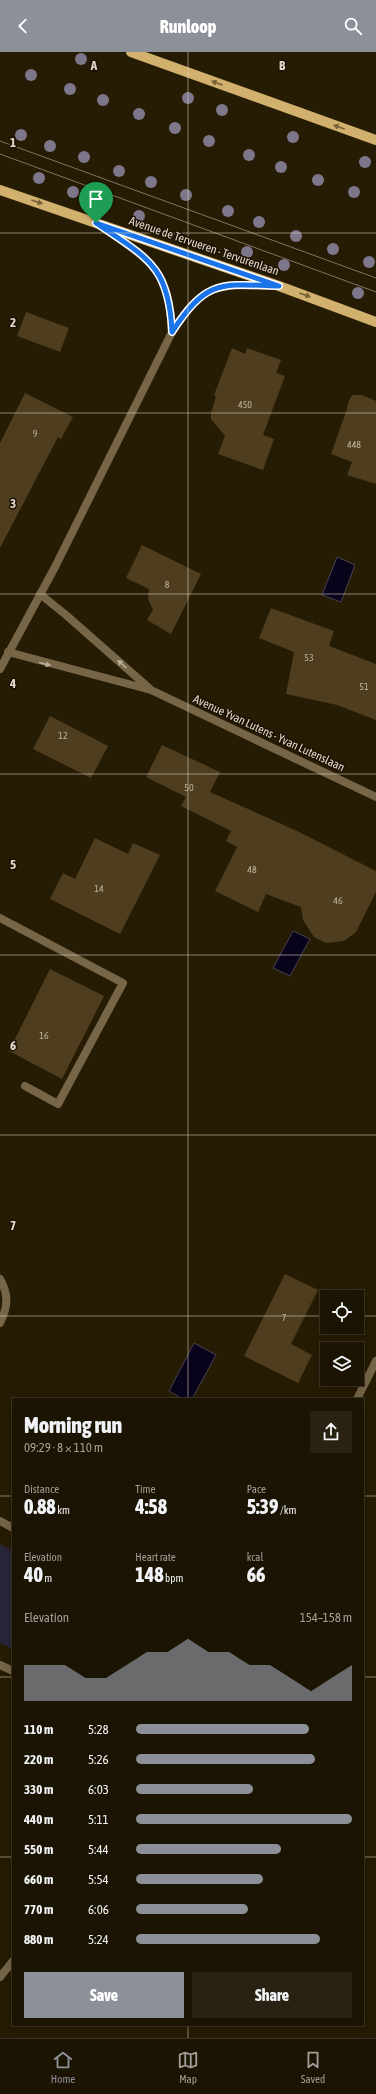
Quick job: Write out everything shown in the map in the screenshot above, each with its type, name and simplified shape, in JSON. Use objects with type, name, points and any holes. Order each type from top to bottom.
[{"type":"main road","points":[[131,52],[376,140]]},
{"type":"main road","name":"Avenue de Tervueren - Tervurenlaan","points":[[0,190],[279,286],[376,322]]},
{"type":"street","points":[[96,223],[144,256],[158,272],[167,293],[172,332]]},
{"type":"street","points":[[0,668],[40,594],[172,332],[188,308],[205,292],[229,285],[279,286]]},
{"type":"street","name":"Avenue Yvan Lutens - Yvan Lutenslaan","points":[[40,594],[151,690]]},
{"type":"street","name":"Avenue Yvan Lutens - Yvan Lutenslaan","points":[[8,652],[151,690],[376,797]]},
{"type":"street","points":[[0,918],[123,983],[58,1104],[25,1086]]},
{"type":"street","points":[[0,1279],[5,1289],[8,1301],[0,1323]]},
{"type":"street","points":[[358,1398],[376,1361]]},
{"type":"street","points":[[0,1521],[12,1527]]},
{"type":"street","points":[[0,1665],[12,1671]]},
{"type":"street","points":[[0,1978],[12,1962]]},
{"type":"shaded area","points":[[337,557],[355,565],[341,602],[322,595]]},
{"type":"shaded area","points":[[293,931],[310,939],[290,976],[273,968]]},
{"type":"shaded area","points":[[194,1343],[216,1355],[193,1398],[181,1398],[169,1391]]},
{"type":"shaded area","points":[[0,1544],[12,1550],[12,1649],[0,1643]]},
{"type":"building","points":[[26,312],[69,328],[60,352],[17,336]]},
{"type":"building","points":[[232,348],[245,354],[247,348],[281,360],[276,373],[285,376],[263,435],[274,439],[263,470],[218,454],[225,436],[211,419],[211,413],[216,396],[214,395]]},
{"type":"building","points":[[25,393],[73,417],[61,439],[58,437],[0,548],[0,443]]},
{"type":"building","points":[[352,395],[362,395],[376,401],[376,484],[347,475],[352,462],[331,454]]},
{"type":"building","points":[[142,545],[201,574],[171,634],[147,620],[153,610],[148,599],[149,589],[126,578]]},
{"type":"building","points":[[271,608],[334,631],[329,646],[376,664],[376,720],[337,705],[286,694],[294,652],[259,638]]},
{"type":"building","points":[[50,716],[108,746],[91,778],[33,749]]},
{"type":"building","points":[[162,745],[220,772],[210,792],[297,831],[376,871],[376,892],[356,932],[344,941],[326,943],[314,937],[303,920],[301,907],[266,894],[258,912],[215,891],[237,847],[226,841],[231,831],[181,806],[186,797],[146,777]]},
{"type":"building","points":[[95,838],[128,854],[133,843],[160,855],[120,934],[50,899],[63,873],[75,879]]},
{"type":"building","points":[[50,969],[104,996],[62,1079],[9,1051]]},
{"type":"building","points":[[285,1274],[318,1290],[291,1344],[312,1355],[298,1383],[244,1356]]},
{"type":"tram line","points":[[0,141],[376,278]]},
{"type":"tram line","points":[[0,154],[376,292]]},
{"type":"route","points":[[96,223],[279,286],[229,285],[205,292],[188,308],[172,332],[167,293],[158,272],[144,256],[96,223]]}]
